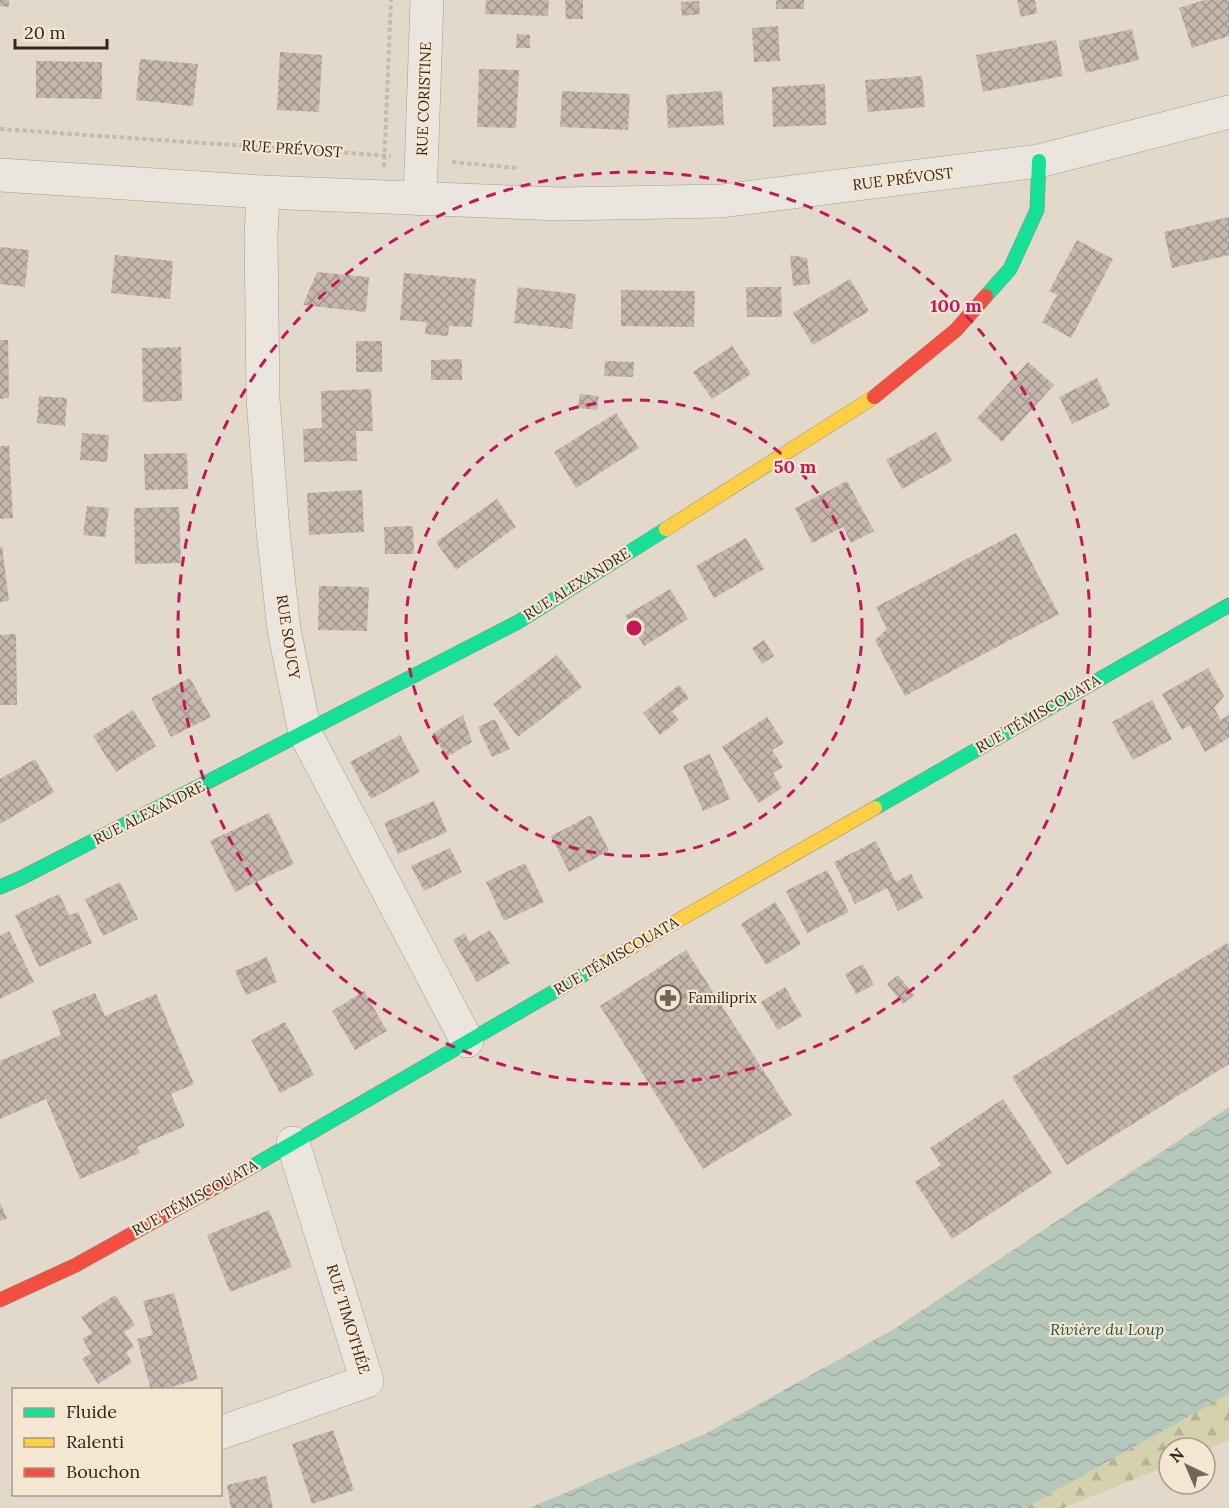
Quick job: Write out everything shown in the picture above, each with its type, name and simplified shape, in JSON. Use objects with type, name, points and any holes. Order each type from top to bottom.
[{"type":"main road","name":"RUE ALEXANDRE","points":[[0,887],[305,733],[518,622],[865,404],[957,330],[1010,269],[1037,210],[1039,161]]},
{"type":"main road","name":"RUE TÉMISCOUATA","points":[[0,1300],[76,1265],[293,1143],[1229,605]]},
{"type":"street","name":"RUE CORISTINE","points":[[420,199],[428,0]]},
{"type":"street","name":"RUE PRÉVOST","points":[[0,175],[263,192],[420,199],[560,204],[721,201],[1039,161],[1229,112]]},
{"type":"street","name":"RUE SOUCY","points":[[263,192],[261,236],[263,399],[273,531],[284,630],[305,733],[467,1041]]},
{"type":"street","name":"RUE TIMOTHÉE","points":[[222,1432],[367,1381],[293,1143]]},
{"type":"path","points":[[383,197],[391,0]]},
{"type":"path","name":"RUE PRÉVOST","points":[[0,129],[384,156],[517,168]]},
{"type":"green space","points":[[1229,1393],[1229,1440],[1217,1445],[1217,1436],[1157,1436],[1157,1470],[1063,1508],[1024,1508]]},
{"type":"water","name":"Rivière du Loup","points":[[1229,1107],[1229,1393],[1213,1403],[1024,1508],[529,1508],[705,1434],[894,1329]]},
{"type":"building","points":[[0,0],[9,0],[9,7],[0,6]]},
{"type":"building","points":[[486,0],[549,0],[548,16],[485,14]]},
{"type":"building","points":[[565,0],[583,0],[583,19],[566,19]]},
{"type":"building","points":[[776,0],[804,0],[804,9],[776,9]]},
{"type":"building","points":[[1017,0],[1035,0],[1037,13],[1021,17]]},
{"type":"building","points":[[1204,0],[1229,0],[1229,36],[1192,48],[1179,8]]},
{"type":"building","points":[[699,1],[700,14],[682,16],[681,2]]},
{"type":"building","points":[[778,26],[780,61],[754,62],[752,28]]},
{"type":"building","points":[[1132,29],[1139,60],[1086,73],[1078,41]]},
{"type":"building","points":[[517,34],[530,35],[530,48],[516,48]]},
{"type":"building","points":[[1056,40],[1063,76],[983,92],[976,55]]},
{"type":"building","points":[[280,52],[322,55],[319,112],[277,110]]},
{"type":"building","points":[[140,59],[198,64],[193,106],[136,100]]},
{"type":"building","points":[[36,61],[102,62],[102,99],[36,98]]},
{"type":"building","points":[[479,69],[519,70],[516,128],[477,127]]},
{"type":"building","points":[[922,76],[925,107],[868,112],[865,80]]},
{"type":"building","points":[[825,84],[826,125],[773,127],[772,87]]},
{"type":"building","points":[[562,91],[630,94],[628,130],[560,127]]},
{"type":"building","points":[[722,91],[724,125],[668,128],[666,95]]},
{"type":"building","points":[[1229,217],[1229,255],[1172,268],[1164,232]]},
{"type":"building","points":[[1077,240],[1113,259],[1071,338],[1042,322],[1057,295],[1049,291]]},
{"type":"building","points":[[0,247],[29,250],[25,287],[0,284]]},
{"type":"building","points":[[115,255],[173,261],[170,299],[111,293]]},
{"type":"building","points":[[790,255],[807,258],[810,284],[793,286]]},
{"type":"building","points":[[317,272],[369,277],[366,312],[303,305]]},
{"type":"building","points":[[404,273],[476,279],[472,327],[449,326],[448,336],[425,334],[426,322],[400,320]]},
{"type":"building","points":[[850,279],[869,311],[813,345],[793,313]]},
{"type":"building","points":[[518,287],[576,294],[572,329],[514,323]]},
{"type":"building","points":[[746,287],[781,287],[782,317],[747,317]]},
{"type":"building","points":[[621,290],[695,291],[694,327],[621,326]]},
{"type":"building","points":[[0,340],[8,340],[9,398],[0,399]]},
{"type":"building","points":[[356,341],[382,341],[382,372],[356,372]]},
{"type":"building","points":[[732,346],[751,374],[712,399],[693,372]]},
{"type":"building","points":[[181,347],[182,401],[143,402],[142,348]]},
{"type":"building","points":[[462,359],[462,380],[431,380],[431,360]]},
{"type":"building","points":[[605,361],[634,362],[633,377],[604,376]]},
{"type":"building","points":[[1028,362],[1054,385],[1002,442],[977,418]]},
{"type":"building","points":[[1097,378],[1110,406],[1072,424],[1059,397]]},
{"type":"building","points":[[371,389],[373,431],[356,431],[357,461],[304,462],[303,429],[322,428],[321,391]]},
{"type":"building","points":[[580,394],[599,396],[597,410],[578,408]]},
{"type":"building","points":[[39,396],[67,398],[65,426],[37,423]]},
{"type":"building","points":[[616,413],[639,448],[576,488],[554,452]]},
{"type":"building","points":[[936,432],[952,461],[902,489],[886,460]]},
{"type":"building","points":[[82,433],[109,435],[107,462],[80,460]]},
{"type":"building","points":[[0,446],[9,446],[13,518],[0,519]]},
{"type":"building","points":[[187,453],[188,489],[145,490],[144,454]]},
{"type":"building","points":[[847,481],[874,531],[851,543],[843,527],[812,543],[795,508]]},
{"type":"building","points":[[362,490],[364,532],[309,535],[307,493]]},
{"type":"building","points":[[497,499],[516,527],[456,570],[436,542]]},
{"type":"building","points":[[87,506],[109,508],[105,537],[83,535]]},
{"type":"building","points":[[179,507],[181,563],[135,564],[134,508]]},
{"type":"building","points":[[413,526],[414,554],[385,554],[384,527]]},
{"type":"building","points":[[1016,533],[1059,614],[905,696],[875,640],[887,629],[876,607]]},
{"type":"building","points":[[746,538],[764,569],[714,598],[696,566]]},
{"type":"building","points":[[2,546],[9,601],[0,602],[0,547]]},
{"type":"building","points":[[319,586],[369,587],[367,631],[318,630]]},
{"type":"building","points":[[670,589],[688,619],[644,646],[625,616]]},
{"type":"building","points":[[16,634],[17,705],[0,705],[0,635]]},
{"type":"building","points":[[764,640],[774,656],[762,664],[752,648]]},
{"type":"building","points":[[557,655],[582,687],[518,737],[493,704]]},
{"type":"building","points":[[1208,668],[1224,696],[1214,708],[1221,720],[1229,715],[1229,738],[1205,752],[1190,725],[1182,730],[1162,694]]},
{"type":"building","points":[[190,678],[211,717],[171,737],[151,698]]},
{"type":"building","points":[[679,685],[689,698],[672,711],[679,720],[660,735],[643,713]]},
{"type":"building","points":[[1152,700],[1172,739],[1133,760],[1112,722]]},
{"type":"building","points":[[133,710],[156,746],[116,772],[93,736]]},
{"type":"building","points":[[463,715],[472,742],[447,757],[432,734]]},
{"type":"building","points":[[767,717],[784,743],[772,750],[783,767],[773,773],[782,788],[759,803],[722,747]]},
{"type":"building","points":[[495,719],[510,749],[492,757],[478,727]]},
{"type":"building","points":[[400,735],[420,772],[371,799],[350,762]]},
{"type":"building","points":[[710,754],[730,799],[703,811],[683,766]]},
{"type":"building","points":[[35,759],[54,792],[0,824],[0,779]]},
{"type":"building","points":[[434,801],[447,832],[398,854],[384,823]]},
{"type":"building","points":[[269,813],[294,864],[235,892],[210,841]]},
{"type":"building","points":[[591,815],[609,851],[569,872],[551,836]]},
{"type":"building","points":[[876,841],[896,882],[911,874],[923,898],[898,911],[887,888],[855,904],[834,862]]},
{"type":"building","points":[[450,848],[462,872],[424,891],[411,866]]},
{"type":"building","points":[[525,863],[544,902],[504,921],[486,882]]},
{"type":"building","points":[[827,870],[849,912],[807,933],[786,891]]},
{"type":"building","points":[[120,882],[138,919],[103,936],[85,899]]},
{"type":"building","points":[[59,894],[69,915],[78,912],[92,943],[39,967],[15,915]]},
{"type":"building","points":[[775,902],[801,944],[766,965],[741,924]]},
{"type":"building","points":[[490,930],[510,963],[477,982],[453,940],[464,933],[470,942]]},
{"type":"building","points":[[9,931],[34,982],[0,999],[0,936]]},
{"type":"building","points":[[1227,943],[1229,947],[1229,1064],[1067,1165],[1012,1077]]},
{"type":"building","points":[[686,950],[792,1115],[703,1169],[600,1006]]},
{"type":"building","points":[[267,957],[277,982],[246,995],[235,971]]},
{"type":"building","points":[[863,964],[874,985],[856,994],[845,974]]},
{"type":"building","points":[[898,975],[914,995],[903,1004],[887,984]]},
{"type":"building","points":[[785,987],[802,1016],[778,1030],[761,1002]]},
{"type":"building","points":[[364,991],[387,1031],[355,1050],[332,1011]]},
{"type":"building","points":[[95,993],[105,1016],[156,994],[194,1084],[171,1094],[185,1126],[137,1147],[140,1153],[80,1179],[46,1099],[0,1119],[0,1061],[61,1035],[52,1011]]},
{"type":"building","points":[[285,1022],[314,1075],[280,1093],[251,1040]]},
{"type":"building","points":[[1003,1099],[1052,1173],[952,1239],[915,1182],[941,1165],[930,1148]]},
{"type":"building","points":[[0,1203],[7,1218],[0,1221]]},
{"type":"building","points":[[269,1210],[292,1267],[230,1292],[207,1235]]},
{"type":"building","points":[[174,1293],[198,1379],[169,1388],[150,1388],[137,1339],[153,1335],[143,1301]]},
{"type":"building","points":[[115,1295],[135,1325],[124,1332],[134,1347],[126,1352],[132,1362],[98,1384],[82,1359],[91,1353],[82,1339],[92,1333],[81,1317]]},
{"type":"building","points":[[333,1430],[354,1490],[312,1504],[292,1444]]},
{"type":"building","points":[[266,1476],[273,1508],[231,1508],[227,1485]]},
{"type":"traffic: fast","points":[[986,296],[1010,269],[1037,210],[1039,161]]},
{"type":"traffic: fast","points":[[0,887],[518,622],[666,529]]},
{"type":"traffic: fast","points":[[875,808],[1229,605]]},
{"type":"traffic: fast","points":[[248,1169],[607,961]]},
{"type":"traffic: slow","points":[[666,529],[874,397]]},
{"type":"traffic: slow","points":[[607,961],[875,808]]},
{"type":"traffic: jam","points":[[874,397],[956,330],[986,296]]},
{"type":"traffic: jam","points":[[0,1300],[76,1265],[248,1169]]},
{"type":"place","name":"Familiprix","points":[[668,998]]}]
